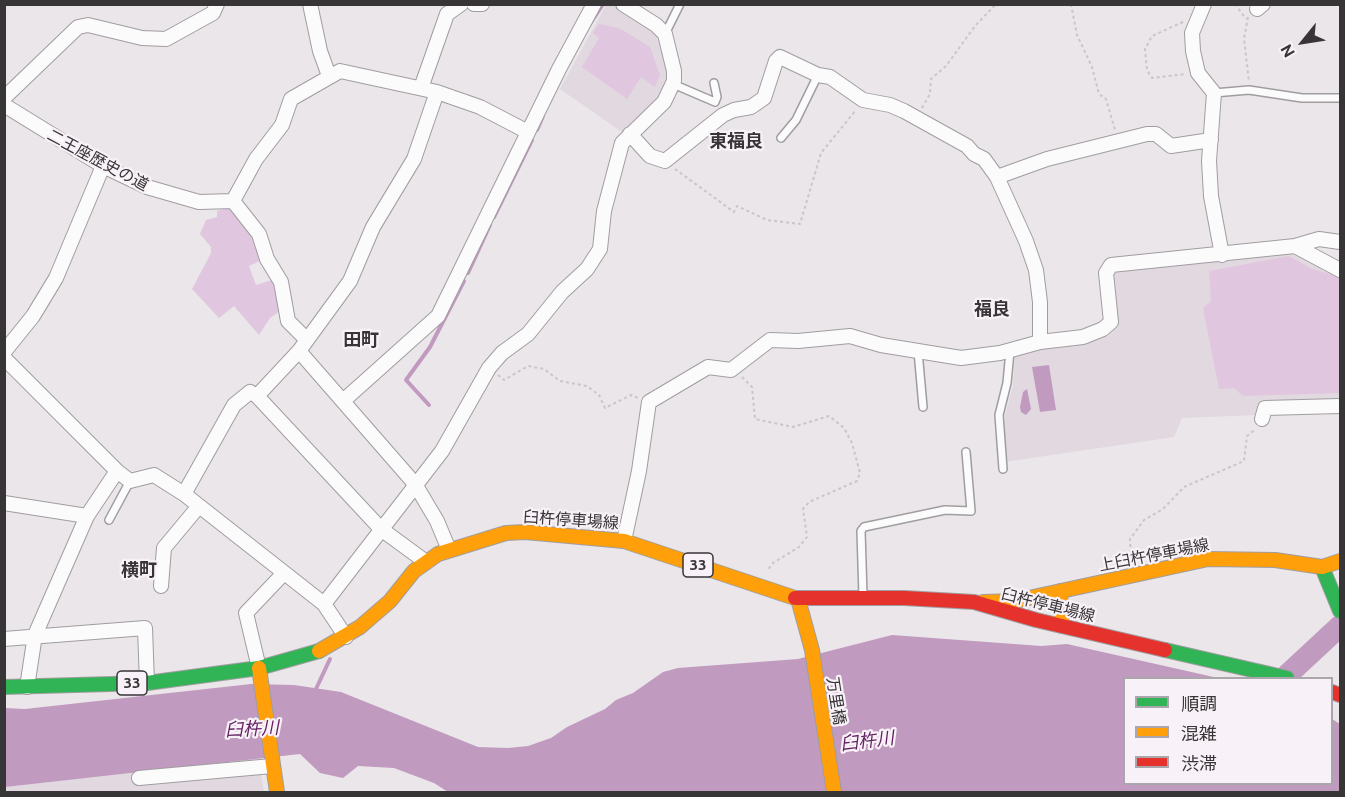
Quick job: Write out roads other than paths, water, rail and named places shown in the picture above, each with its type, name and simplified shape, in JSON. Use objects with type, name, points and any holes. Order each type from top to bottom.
[{"type":"main road","name":"臼杵停車場線","points":[[4,687],[147,683],[259,668],[306,656],[346,637],[372,618],[414,571],[426,562],[449,550],[507,533],[525,532],[624,541],[798,599],[975,602],[1062,626],[1282,677]]},
{"type":"main road","name":"上臼杵停車場線","points":[[975,602],[1014,601],[1208,559],[1275,560],[1322,567],[1341,561]]},
{"type":"main road","points":[[1322,567],[1341,611]]},
{"type":"main road","points":[[1060,591],[1062,626]]},
{"type":"main road","name":"万里橋","points":[[798,599],[812,650],[834,792]]},
{"type":"main road","points":[[259,668],[263,683],[277,792]]},
{"type":"street","points":[[4,98],[78,27],[88,25],[142,38],[166,39],[203,20],[213,13],[217,4]]},
{"type":"street","points":[[310,4],[320,51],[329,76]]},
{"type":"street","points":[[421,88],[447,14],[461,4]]},
{"type":"street","points":[[474,4],[482,4]]},
{"type":"street","points":[[343,401],[438,316],[594,4]]},
{"type":"street","points":[[324,604],[442,451],[489,368],[502,353],[528,334],[553,301],[595,257],[602,237],[610,184],[622,143],[664,102],[672,86],[674,71],[665,34],[656,25],[623,4]]},
{"type":"street","points":[[1200,10],[1192,33],[1198,73],[1214,93],[1211,196],[1221,255]]},
{"type":"street","points":[[630,134],[650,156],[665,161],[723,115],[751,107],[764,98],[780,57],[818,75],[830,77],[863,100],[890,105],[967,147],[984,159],[997,177],[1026,241],[1036,270],[1040,302],[1040,342]]},
{"type":"street","points":[[449,550],[437,520],[415,484],[343,401],[303,346],[288,321],[281,282],[267,259],[259,234],[233,201],[256,159],[282,125],[288,103],[340,71],[437,92],[480,107],[528,132]]},
{"type":"street","points":[[257,396],[303,346],[350,281],[373,227],[414,159],[437,92]]},
{"type":"street","name":"二王座歴史の道","points":[[4,105],[104,166],[169,195],[203,203],[233,201]]},
{"type":"street","points":[[997,177],[1047,159],[1152,134],[1171,146],[1211,140]]},
{"type":"street","points":[[4,352],[33,316],[56,278],[104,166]]},
{"type":"street","points":[[624,541],[639,471],[649,402],[708,367],[731,370],[770,340],[798,341],[850,336],[881,345],[961,358],[1010,351],[1040,342],[1083,337],[1103,329],[1111,322],[1106,273],[1111,265],[1295,246],[1318,238],[1341,243]]},
{"type":"street","points":[[1295,246],[1341,270]]},
{"type":"street","points":[[4,358],[117,471],[130,481],[154,476],[184,494],[324,604],[346,637]]},
{"type":"street","points":[[184,494],[234,405],[250,392],[257,396],[381,529],[426,562]]},
{"type":"street","points":[[1262,419],[1264,408],[1341,406]]},
{"type":"street","points":[[27,687],[35,635],[87,516],[117,471]]},
{"type":"street","points":[[4,503],[87,516]]},
{"type":"street","points":[[161,586],[164,548],[199,506]]},
{"type":"street","points":[[259,668],[246,613],[284,573]]},
{"type":"street","points":[[4,639],[21,640],[35,635],[145,628],[147,683]]},
{"type":"street","points":[[139,778],[272,763]]},
{"type":"lane","points":[[665,34],[680,4]]},
{"type":"lane","points":[[781,138],[796,120],[818,75]]},
{"type":"lane","points":[[672,86],[715,102],[717,97],[714,83]]},
{"type":"lane","points":[[1214,93],[1249,90],[1302,98],[1341,98]]},
{"type":"lane","points":[[918,351],[923,407]]},
{"type":"lane","points":[[1003,469],[999,415],[1007,383],[1010,351]]},
{"type":"lane","points":[[863,599],[861,531],[864,527],[945,510],[971,512],[966,452]]},
{"type":"lane","points":[[109,520],[130,481]]},
{"type":"water","points":[[1049,365],[1056,410],[1040,412],[1032,367]]},
{"type":"water","points":[[1027,389],[1031,409],[1026,415],[1021,412],[1020,407],[1023,392]]},
{"type":"water","name":"臼杵川","points":[[892,635],[1041,646],[1067,644],[1214,677],[1123,677],[1123,785],[1333,785],[1333,720],[1340,724],[1340,792],[448,792],[434,783],[394,768],[358,766],[343,778],[320,773],[300,754],[5,787],[5,708],[25,709],[251,684],[294,685],[341,692],[478,747],[508,748],[528,746],[551,738],[567,727],[605,709],[616,700],[633,693],[663,672],[678,668],[798,659]]},
{"type":"waterway","points":[[590,24],[603,4]]},
{"type":"waterway","points":[[537,130],[543,116]]},
{"type":"waterway","points":[[494,217],[532,140]]},
{"type":"waterway","points":[[468,273],[490,225]]},
{"type":"waterway","points":[[429,405],[406,380],[430,347],[464,281]]},
{"type":"waterway","points":[[1285,677],[1340,626]]},
{"type":"waterway","points":[[315,691],[330,659]]},
{"type":"district","name":"東福良","points":[[736,141]]},
{"type":"district","name":"福良","points":[[992,309]]},
{"type":"district","name":"田町","points":[[361,340]]},
{"type":"district","name":"横町","points":[[139,570]]}]
